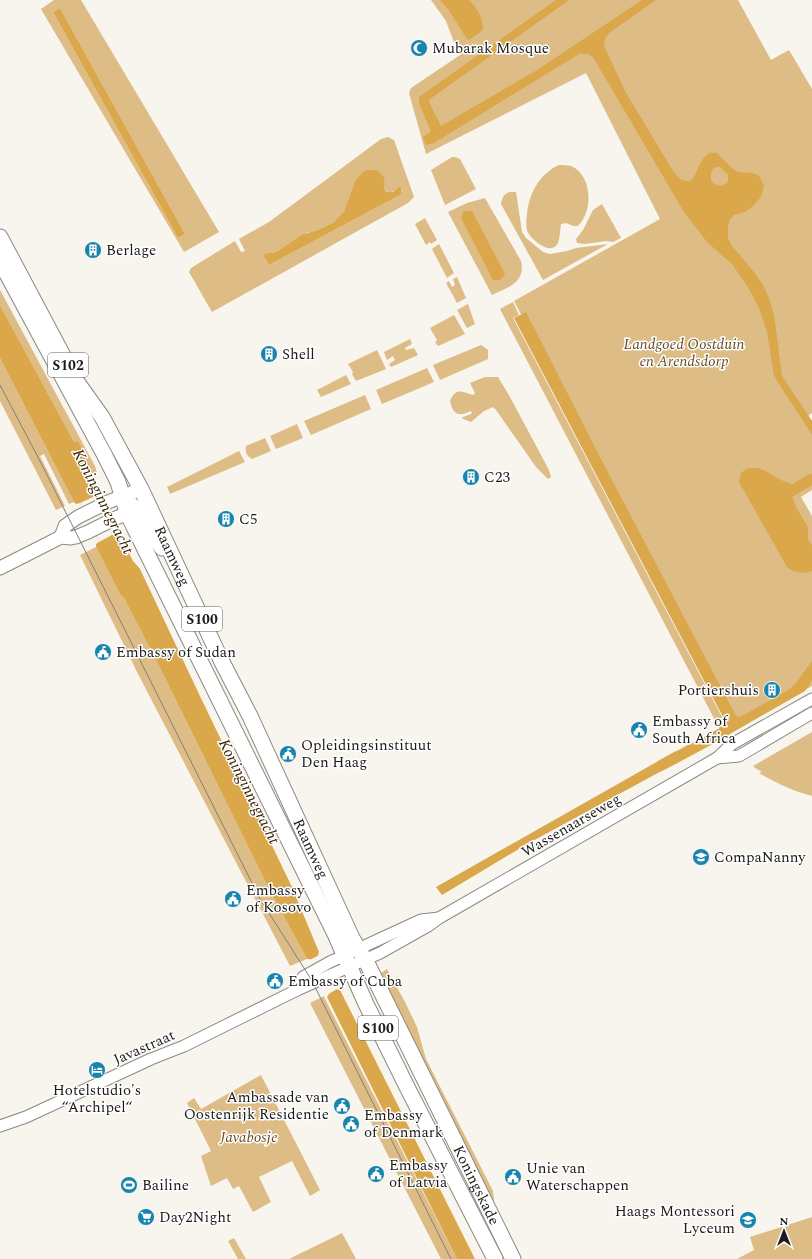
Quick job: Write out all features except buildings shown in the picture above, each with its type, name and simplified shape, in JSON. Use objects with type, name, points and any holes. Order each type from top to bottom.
[{"type":"main road","name":"Raamweg","points":[[0,237],[77,382],[102,417],[141,489],[138,510],[347,961]]},
{"type":"main road","name":"Raamweg","points":[[0,261],[104,454],[123,496],[138,510],[182,576],[222,662],[250,716],[352,938],[362,954]]},
{"type":"main road","points":[[61,537],[65,526],[85,513],[141,489]]},
{"type":"main road","points":[[0,568],[61,537],[71,538],[138,510]]},
{"type":"main road","name":"Koningskade","points":[[362,954],[513,1259]]},
{"type":"main road","name":"Koningskade","points":[[347,961],[366,1004],[408,1089],[495,1259]]},
{"type":"street","name":"Wassenaarseweg","points":[[347,961],[362,954],[384,951],[717,758],[732,744],[812,699]]},
{"type":"street","name":"Wassenaarseweg","points":[[717,758],[739,756],[812,713]]},
{"type":"street","name":"Javastraat","points":[[0,1126],[26,1117],[151,1059],[184,1046],[297,990],[314,977],[326,964],[347,961]]},
{"type":"street","name":"Javastraat","points":[[314,977],[332,975],[347,961]]},
{"type":"green space","points":[[54,0],[81,0],[219,232],[184,252],[41,9]],"holes":[[[60,8],[185,234],[178,238],[53,12]]]},
{"type":"green space","name":"Landgoed Oostduin en Arendsdorp","points":[[431,0],[738,0],[771,60],[789,50],[812,89],[812,413],[808,416],[812,421],[812,490],[801,497],[812,516],[812,686],[725,737],[720,728],[729,715],[514,301],[660,219],[586,73],[426,154],[409,93],[411,88],[469,49],[467,47],[458,53],[446,21]]},
{"type":"green space","points":[[388,137],[394,140],[414,197],[408,203],[212,312],[189,272],[191,268],[235,241],[241,252],[245,251],[239,239],[269,222],[381,139]],"holes":[[[355,181],[384,186],[384,190],[390,192],[399,187],[402,190],[402,194],[269,265],[264,254],[276,252],[307,233],[320,229],[334,222],[344,211]]]},
{"type":"green space","points":[[452,157],[460,159],[476,189],[445,205],[431,170]]},
{"type":"green space","points":[[559,165],[571,166],[583,177],[587,185],[588,203],[583,220],[578,226],[573,226],[566,223],[561,224],[558,243],[555,247],[551,248],[541,245],[532,238],[527,230],[526,218],[530,199],[536,185],[546,174]]},
{"type":"green space","points":[[516,192],[522,232],[526,238],[543,252],[550,254],[576,248],[608,244],[543,280],[501,204],[506,193]]},
{"type":"green space","points":[[485,198],[521,261],[522,268],[518,279],[510,287],[492,295],[448,212],[467,203]]},
{"type":"green space","points":[[602,204],[621,238],[613,242],[606,241],[585,244],[577,243],[576,239],[583,230],[593,210]]},
{"type":"green space","points":[[425,218],[437,240],[426,245],[415,224]]},
{"type":"green space","points":[[439,244],[454,273],[447,278],[432,249]]},
{"type":"green space","points":[[457,277],[466,298],[457,303],[446,283],[449,281],[452,287],[455,285],[453,279]]},
{"type":"green space","points":[[0,290],[95,466],[97,473],[94,474],[78,442],[73,440],[0,305]]},
{"type":"green space","points":[[513,302],[519,315],[513,318],[722,717],[718,726],[500,309]]},
{"type":"green space","points":[[468,304],[475,324],[467,328],[457,310]]},
{"type":"green space","points":[[454,315],[465,334],[438,346],[435,342],[437,340],[430,328]]},
{"type":"green space","points":[[410,339],[412,344],[405,348],[406,350],[414,348],[418,355],[391,367],[389,364],[395,360],[393,356],[387,360],[384,352]]},
{"type":"green space","points":[[481,345],[488,350],[488,359],[440,380],[433,365]]},
{"type":"green space","points":[[377,350],[386,369],[356,381],[348,364]]},
{"type":"green space","points":[[0,358],[74,502],[69,504],[44,454],[40,456],[65,506],[56,510],[0,401]]},
{"type":"green space","points":[[427,368],[434,382],[382,404],[376,390]]},
{"type":"green space","points":[[346,375],[351,384],[321,397],[317,390]]},
{"type":"green space","points":[[485,377],[498,377],[549,470],[551,477],[548,479],[536,467],[493,407],[484,411],[471,422],[461,418],[471,414],[471,411],[463,414],[457,414],[451,406],[450,401],[457,392],[473,395],[475,393],[470,383]]},
{"type":"green space","points":[[365,395],[371,409],[311,435],[304,421]]},
{"type":"green space","points":[[297,424],[303,438],[276,449],[270,436]]},
{"type":"green space","points":[[265,438],[271,451],[252,459],[248,457],[246,446]]},
{"type":"green space","points":[[239,451],[245,462],[170,494],[167,487]]},
{"type":"green space","points":[[96,547],[160,668],[269,889],[307,959],[290,966],[138,674],[80,555]]},
{"type":"green space","points":[[812,732],[812,796],[791,789],[772,780],[759,773],[762,772],[753,766]]},
{"type":"green space","points":[[387,969],[417,1027],[426,1059],[493,1191],[494,1200],[492,1204],[490,1203],[381,973]]},
{"type":"green space","points":[[324,996],[457,1259],[441,1259],[310,1003]]},
{"type":"green space","name":"Javabosje","points":[[261,1075],[320,1190],[310,1196],[292,1161],[259,1177],[271,1202],[253,1212],[239,1186],[233,1189],[227,1178],[211,1186],[201,1156],[211,1151],[187,1103],[194,1098],[201,1109]]},
{"type":"green space","points":[[812,1217],[812,1259],[737,1259],[754,1250],[750,1237]]},
{"type":"green space","points":[[342,1233],[356,1259],[289,1259]]},
{"type":"green space","points":[[234,1238],[246,1259],[238,1259],[228,1241]]},
{"type":"shaded area","points":[[440,0],[469,0],[480,16],[483,28],[481,32],[469,40],[467,39],[448,9]]},
{"type":"shaded area","points":[[556,0],[569,0],[430,99],[429,102],[441,126],[537,70],[642,0],[656,0],[609,33],[605,38],[604,46],[625,91],[673,171],[680,179],[691,181],[705,156],[710,153],[717,153],[738,172],[752,173],[758,175],[761,179],[764,186],[761,197],[745,212],[734,215],[730,219],[728,226],[728,238],[732,246],[763,285],[769,298],[774,314],[782,376],[812,421],[812,435],[774,376],[767,332],[759,308],[749,289],[732,264],[707,242],[684,212],[593,57],[588,54],[579,54],[434,143],[426,145],[423,137],[430,132],[430,129],[419,104],[419,97]],"holes":[[[715,167],[720,167],[728,175],[728,182],[721,186],[711,181],[712,170]]]},
{"type":"shaded area","points":[[60,8],[185,234],[178,238],[53,12]]},
{"type":"shaded area","points":[[376,170],[382,175],[384,178],[384,190],[387,192],[393,192],[401,187],[402,194],[269,265],[263,254],[276,252],[302,235],[320,229],[334,222],[344,211],[355,181],[364,171]]},
{"type":"shaded area","points":[[464,211],[472,211],[505,274],[500,280],[493,280],[461,218]]},
{"type":"shaded area","points":[[0,305],[73,440],[75,442],[78,441],[94,474],[89,478],[96,492],[96,495],[93,497],[112,535],[118,535],[125,549],[127,549],[133,561],[140,569],[291,885],[319,952],[318,955],[336,989],[340,990],[475,1259],[457,1259],[327,997],[329,994],[310,959],[307,959],[269,889],[160,668],[96,547],[96,544],[99,542],[80,503],[76,504],[74,502],[0,358]]},
{"type":"shaded area","points":[[526,312],[602,461],[736,716],[740,717],[790,689],[812,661],[812,680],[805,691],[724,737],[719,727],[722,723],[723,717],[514,318]]},
{"type":"shaded area","points":[[748,468],[762,469],[781,480],[791,483],[792,496],[797,509],[808,527],[808,539],[812,545],[812,571],[799,572],[793,571],[787,567],[739,482],[741,474]]},
{"type":"shaded area","points":[[676,751],[674,763],[667,768],[529,843],[442,895],[436,887]]},
{"type":"pier","points":[[93,497],[112,535],[99,542],[80,503]]},
{"type":"pier","points":[[321,954],[339,988],[325,996],[326,993],[308,961]]},
{"type":"waterway","points":[[787,501],[786,494],[812,479]]},
{"type":"waterway","points":[[662,765],[722,733],[733,723]]},
{"type":"tram line","points":[[0,385],[41,463],[260,899],[311,979],[451,1259]]},
{"type":"place","name":"Mubarak Mosque","points":[[419,48]]},
{"type":"place","name":"Berlage","points":[[93,250]]},
{"type":"place","name":"Shell","points":[[269,354]]},
{"type":"place","name":"C23","points":[[471,477]]},
{"type":"place","name":"C5","points":[[226,519]]},
{"type":"place","name":"Embassy of Sudan","points":[[103,652]]},
{"type":"place","name":"Portiershuis","points":[[772,690]]},
{"type":"place","name":"Embassy of South Africa","points":[[639,730]]},
{"type":"place","name":"Opleidingsinstituut Den Haag","points":[[288,754]]},
{"type":"place","name":"CompaNanny","points":[[701,857]]},
{"type":"place","name":"Embassy of Kosovo","points":[[233,899]]},
{"type":"place","name":"Embassy of Cuba","points":[[275,981]]},
{"type":"place","name":"Hotelstudio's “Archipel“","points":[[97,1070]]},
{"type":"place","name":"Ambassade van Oostenrijk Residentie","points":[[342,1106]]},
{"type":"place","name":"Embassy of Denmark","points":[[351,1124]]},
{"type":"place","name":"Embassy of Latvia","points":[[376,1174]]},
{"type":"place","name":"Unie van Waterschappen","points":[[513,1177]]},
{"type":"place","name":"Bailine","points":[[129,1185]]},
{"type":"place","name":"Day2Night","points":[[146,1217]]},
{"type":"place","name":"Haags Montessori Lyceum","points":[[748,1220]]},
{"type":"water label","name":"Koninginnegracht","points":[[104,501]]},
{"type":"water label","name":"Koninginnegracht","points":[[250,791]]}]
